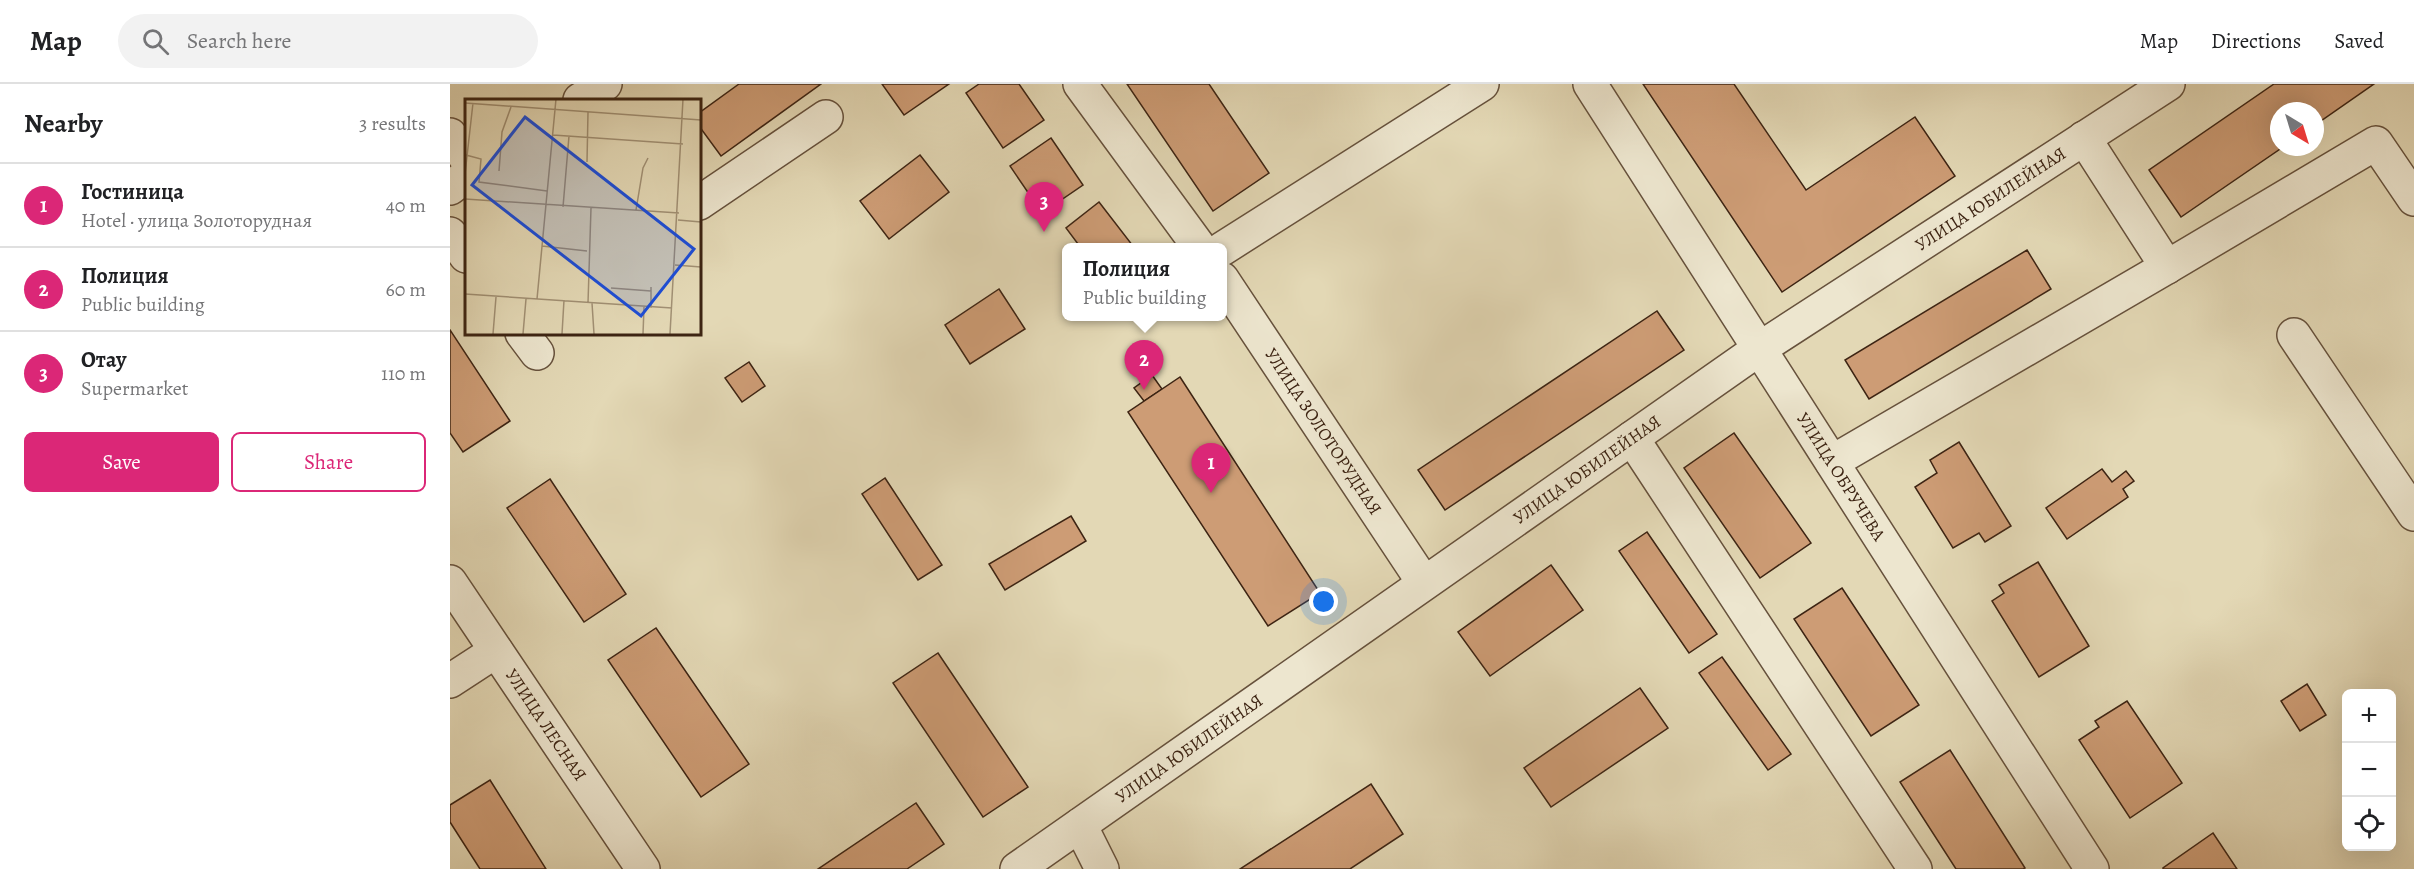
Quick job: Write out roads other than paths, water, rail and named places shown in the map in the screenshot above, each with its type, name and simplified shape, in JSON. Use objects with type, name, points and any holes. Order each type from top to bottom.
[{"type":"street","points":[[582,99],[605,84]]},
{"type":"street","points":[[1080,84],[1196,243]]},
{"type":"street","points":[[1227,246],[1482,84]]},
{"type":"street","name":"УЛИЦА ОБРУЧЕВА","points":[[1590,84],[2092,869]]},
{"type":"street","name":"УЛИЦА ЮБИЛЕЙНАЯ","points":[[1017,869],[1759,349],[2168,84]]},
{"type":"street","points":[[700,202],[826,117]]},
{"type":"street","points":[[450,135],[465,157]]},
{"type":"street","points":[[2084,138],[2167,267]]},
{"type":"street","points":[[1832,462],[2376,143],[2414,199]]},
{"type":"street","points":[[450,188],[465,177]]},
{"type":"street","points":[[450,234],[465,255]]},
{"type":"street","name":"УЛИЦА ЗОЛОТОРУДНАЯ","points":[[1227,287],[1424,584]]},
{"type":"street","points":[[2294,335],[2414,514]]},
{"type":"street","points":[[1632,438],[1914,869]]},
{"type":"street","name":"УЛИЦА ЛЕСНАЯ","points":[[450,582],[643,869]]},
{"type":"street","points":[[450,681],[496,651]]},
{"type":"street","points":[[1080,825],[1102,869]]},
{"type":"place","name":"Отау","points":[[1044,232]]},
{"type":"place","name":"Полиция","points":[[1144,390]]},
{"type":"place","name":"Гостиница","points":[[1211,493]]}]
